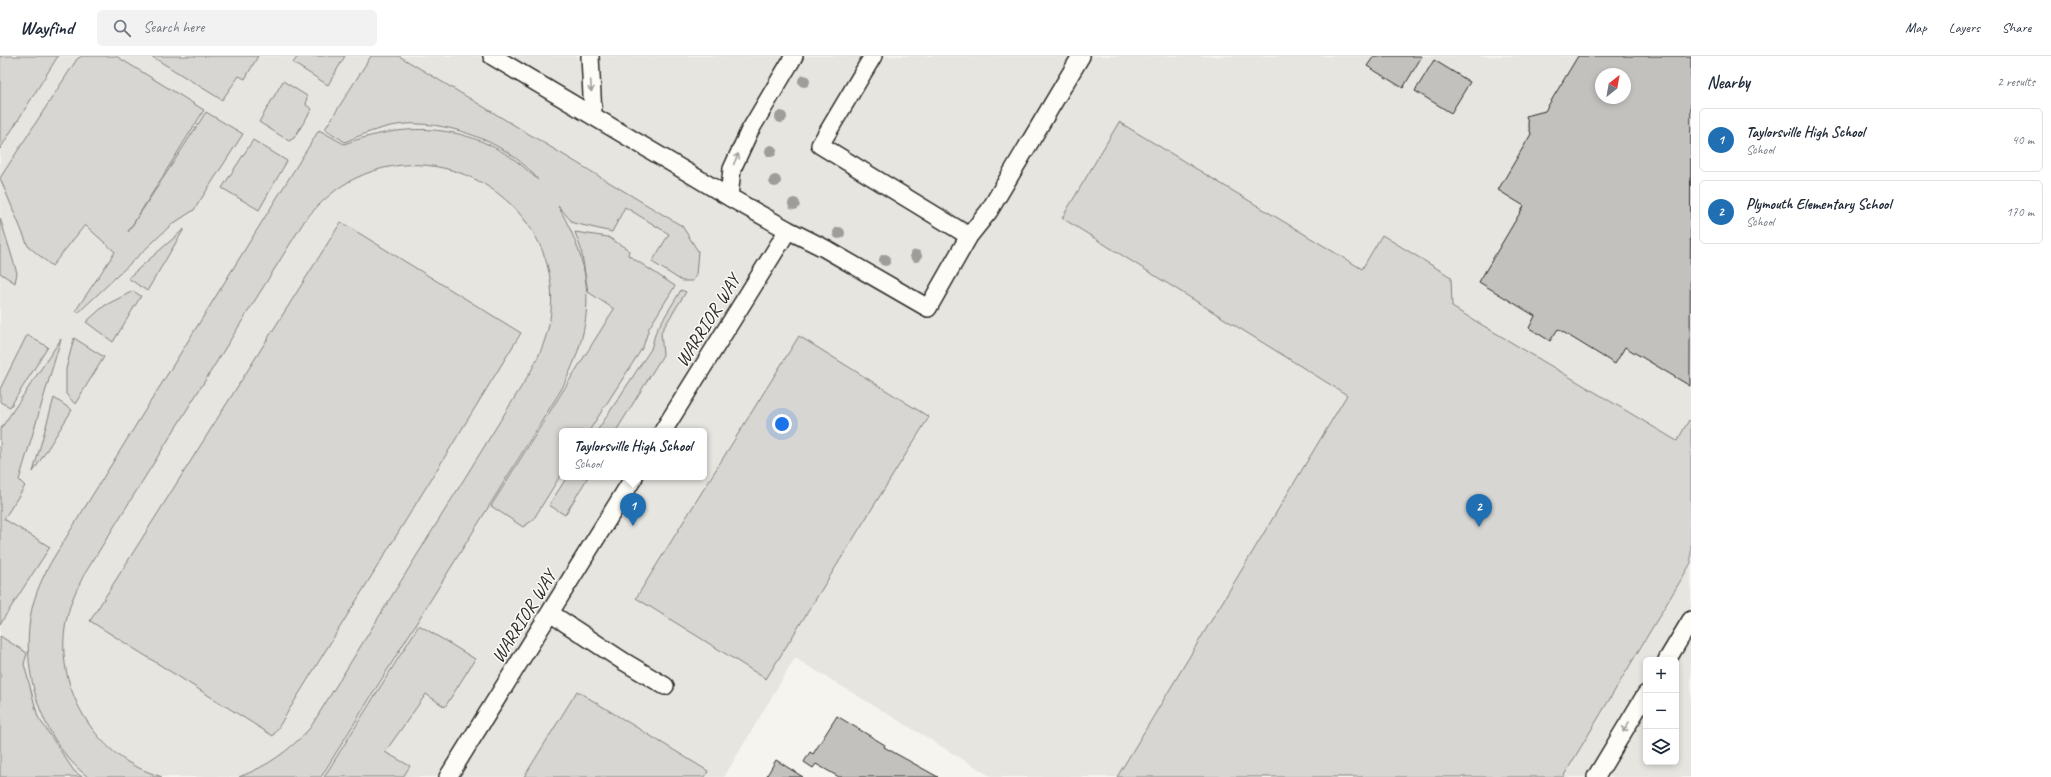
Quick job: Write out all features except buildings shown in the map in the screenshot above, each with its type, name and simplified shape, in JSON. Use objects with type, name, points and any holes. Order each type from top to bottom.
[{"type":"lane","points":[[492,56],[729,197],[824,248],[928,308],[969,236],[989,211],[1081,56]]},
{"type":"lane","points":[[590,56],[593,115]]},
{"type":"lane","points":[[729,197],[732,169],[748,132],[794,56]]},
{"type":"lane","points":[[873,56],[820,145],[969,236]]},
{"type":"lane","name":"WARRIOR WAY","points":[[665,428],[788,230]]},
{"type":"lane","name":"WARRIOR WAY","points":[[448,777],[632,480]]},
{"type":"lane","points":[[550,613],[623,661],[665,686]]},
{"type":"lane","points":[[1669,657],[1691,620]]},
{"type":"lane","points":[[1596,777],[1643,699]]},
{"type":"shaded area","points":[[0,56],[1691,56],[1691,777],[992,777],[795,658],[724,777],[0,777]]},
{"type":"shaded area","points":[[0,56],[58,56],[0,149]]},
{"type":"shaded area","points":[[82,56],[116,56],[204,110],[128,232],[206,112],[243,134],[194,210],[171,225],[78,313],[76,310],[115,252],[85,225],[52,266],[28,246],[0,178],[77,59]]},
{"type":"shaded area","points":[[151,56],[258,56],[245,79],[239,76],[222,100]]},
{"type":"shaded area","points":[[298,56],[345,56],[328,85],[293,63]]},
{"type":"shaded area","points":[[371,56],[399,56],[682,226],[698,251],[696,275],[693,281],[682,281],[652,262],[669,234],[625,207],[612,232],[573,223],[558,206],[579,253],[585,276],[587,298],[581,342],[561,390],[321,777],[239,777],[250,773],[278,757],[310,728],[531,371],[544,342],[550,319],[549,274],[538,240],[518,212],[492,189],[461,173],[427,165],[391,167],[356,178],[329,196],[305,220],[84,575],[74,596],[67,618],[64,638],[64,658],[68,679],[84,717],[110,748],[126,761],[162,777],[88,777],[71,761],[57,742],[45,721],[36,698],[28,651],[29,627],[33,604],[37,592],[54,557],[319,130],[344,144],[388,132],[431,130],[453,133],[474,139],[495,148],[515,160],[538,180],[528,168],[515,157],[500,148],[468,133],[435,125],[410,124],[390,126],[371,131],[345,142],[325,129]]},
{"type":"shaded area","points":[[283,81],[307,96],[306,105],[312,109],[294,138],[289,141],[259,122]]},
{"type":"shaded area","points":[[1119,122],[1362,269],[1382,235],[1451,277],[1452,307],[1677,441],[1689,420],[1691,422],[1691,563],[1563,777],[1117,777],[1347,395],[1062,218]]},
{"type":"shaded area","points":[[253,140],[287,161],[259,210],[222,188]]},
{"type":"shaded area","points":[[0,218],[17,273],[15,283],[0,273]]},
{"type":"shaded area","points":[[341,222],[521,333],[273,736],[90,621]]},
{"type":"shaded area","points":[[184,229],[147,291],[128,278]]},
{"type":"shaded area","points":[[575,232],[608,237],[629,250],[628,255],[675,286],[649,328],[643,347],[591,428],[559,428],[559,478],[533,520],[523,527],[491,506],[614,309],[588,292],[581,249]]},
{"type":"shaded area","points":[[681,290],[686,292],[661,332],[663,355],[618,428],[599,428],[651,349],[656,331]]},
{"type":"shaded area","points":[[133,291],[141,296],[113,342],[86,322],[104,306]]},
{"type":"shaded area","points":[[27,335],[48,347],[10,407],[0,402],[0,389]]},
{"type":"shaded area","points":[[799,336],[929,417],[766,679],[636,598]]},
{"type":"shaded area","points":[[74,338],[104,357],[75,404],[66,394],[66,369]]},
{"type":"shaded area","points":[[61,339],[19,480],[25,486],[4,519],[50,547],[0,624],[0,430]]},
{"type":"shaded area","points":[[54,398],[72,410],[33,472]]},
{"type":"shaded area","points":[[565,480],[586,480],[565,515],[549,505]]},
{"type":"shaded area","points":[[419,625],[475,659],[445,707],[426,694],[385,752],[410,766],[403,777],[324,777]]},
{"type":"shaded area","points":[[0,636],[27,653],[24,664],[38,717],[74,771],[82,777],[0,777]]},
{"type":"shaded area","points":[[577,691],[708,771],[705,777],[524,777]]},
{"type":"place","name":"Taylorsville High School","points":[[633,526]]},
{"type":"place","name":"Plymouth Elementary School","points":[[1479,527]]}]
